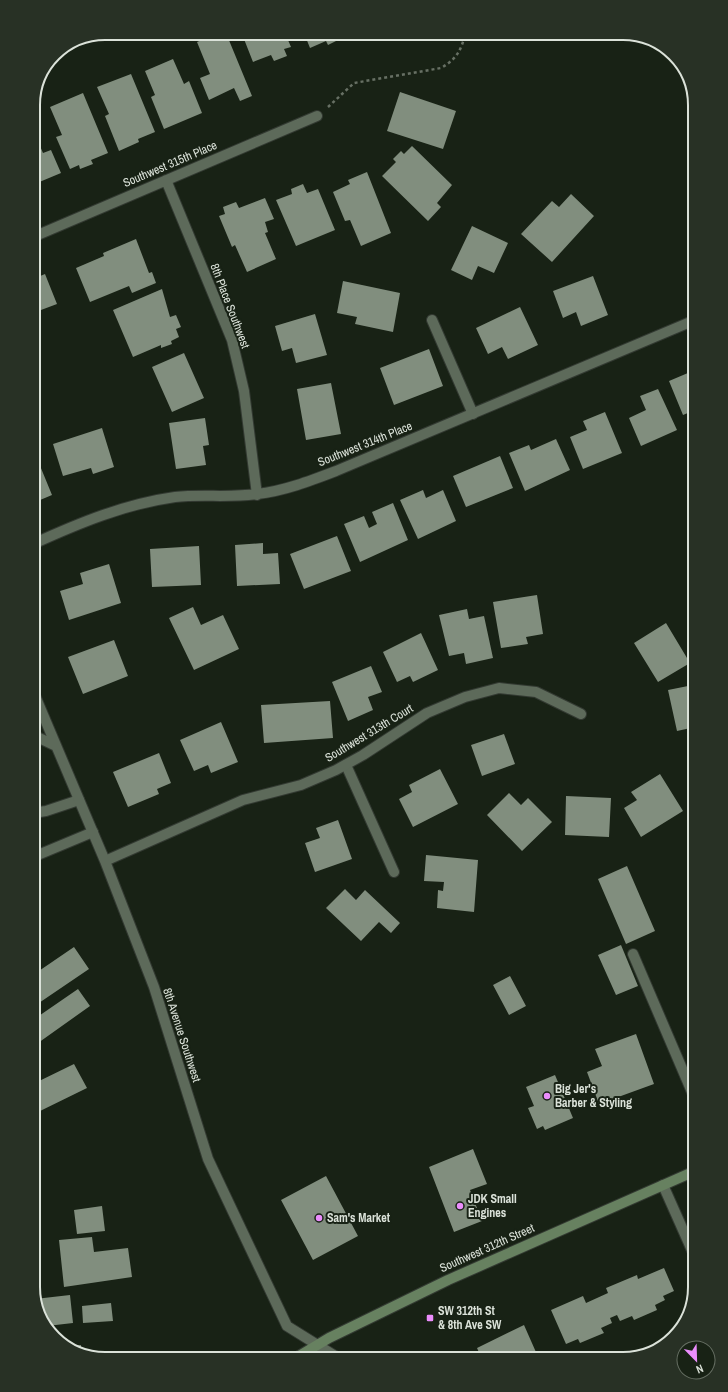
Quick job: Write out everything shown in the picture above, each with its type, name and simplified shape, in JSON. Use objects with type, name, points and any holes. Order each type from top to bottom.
[{"type":"street","name":"Southwest 315th Place","points":[[40,234],[318,116]]},
{"type":"street","name":"8th Place Southwest","points":[[166,180],[232,340],[244,391],[257,494]]},
{"type":"street","points":[[432,320],[473,414]]},
{"type":"street","name":"Southwest 314th Place","points":[[40,541],[102,514],[140,503],[176,497],[257,494],[300,484],[336,471],[688,323]]},
{"type":"street","name":"Southwest 313th Court","points":[[105,861],[243,800],[301,784],[346,765],[427,713],[464,697],[499,688],[536,692],[581,714]]},
{"type":"street","name":"8th Avenue Southwest","points":[[40,708],[105,861],[154,987],[208,1159],[287,1326],[327,1352]]},
{"type":"street","points":[[40,738],[56,746]]},
{"type":"street","points":[[346,765],[394,872]]},
{"type":"street","points":[[40,812],[79,800]]},
{"type":"street","points":[[40,854],[93,832]]},
{"type":"street","points":[[633,954],[688,1083]]},
{"type":"street","name":"Southwest 312th Street","points":[[306,1352],[448,1280],[688,1174]]},
{"type":"street","points":[[663,1185],[688,1241]]},
{"type":"path","points":[[318,116],[354,84],[441,68],[452,61],[460,51],[464,40]]},
{"type":"building","points":[[202,40],[229,40],[252,96],[240,101],[234,88],[209,100],[200,78],[210,74],[197,42]]},
{"type":"building","points":[[244,40],[288,40],[291,47],[284,49],[287,56],[274,61],[271,55],[253,62]]},
{"type":"building","points":[[307,40],[338,40],[328,45],[326,41],[310,48]]},
{"type":"building","points":[[173,59],[184,84],[189,81],[202,113],[164,129],[151,97],[155,95],[145,71]]},
{"type":"building","points":[[131,74],[155,132],[138,139],[139,142],[119,151],[105,116],[109,114],[97,87]]},
{"type":"building","points":[[400,92],[456,111],[443,149],[387,131]]},
{"type":"building","points":[[83,93],[108,153],[91,160],[93,164],[80,169],[79,165],[70,169],[56,137],[62,135],[50,107]]},
{"type":"building","points":[[40,146],[43,153],[51,150],[61,173],[40,182]]},
{"type":"building","points":[[412,146],[452,185],[437,203],[441,207],[428,221],[382,176],[396,162],[393,159],[401,151],[404,154]]},
{"type":"building","points":[[367,172],[391,233],[361,246],[350,220],[345,221],[333,192],[350,184],[348,180]]},
{"type":"building","points":[[303,184],[307,193],[318,189],[335,230],[296,246],[276,200],[292,194],[291,189]]},
{"type":"building","points":[[571,194],[594,216],[552,262],[521,234],[552,201],[559,207]]},
{"type":"building","points":[[265,198],[274,219],[265,222],[268,232],[265,233],[276,259],[247,272],[235,245],[232,247],[219,216],[225,214],[223,207],[236,202],[239,208]]},
{"type":"building","points":[[472,226],[508,243],[494,273],[478,266],[472,280],[451,270]]},
{"type":"building","points":[[136,239],[149,273],[152,272],[156,283],[132,293],[129,286],[90,302],[76,268],[104,256],[103,253]]},
{"type":"building","points":[[45,274],[57,304],[40,310],[40,276]]},
{"type":"building","points":[[593,276],[608,315],[581,326],[576,312],[563,318],[553,291]]},
{"type":"building","points":[[343,281],[400,293],[393,332],[355,324],[357,317],[337,313]]},
{"type":"building","points":[[162,289],[170,317],[176,315],[181,327],[176,329],[179,337],[171,341],[172,344],[161,348],[161,345],[133,357],[113,310]]},
{"type":"building","points":[[520,307],[538,345],[508,359],[502,347],[488,354],[476,328]]},
{"type":"building","points":[[315,314],[327,355],[296,363],[292,348],[282,351],[275,326]]},
{"type":"building","points":[[429,349],[443,386],[394,405],[380,368]]},
{"type":"building","points":[[184,353],[204,398],[172,412],[152,367]]},
{"type":"building","points":[[688,373],[688,413],[683,415],[669,381]]},
{"type":"building","points":[[331,383],[341,434],[306,440],[297,389]]},
{"type":"building","points":[[658,389],[677,430],[641,446],[629,418],[646,410],[640,396]]},
{"type":"building","points":[[605,412],[622,453],[583,469],[570,437],[587,430],[583,421]]},
{"type":"building","points":[[205,418],[209,445],[203,446],[206,465],[176,469],[169,423]]},
{"type":"building","points":[[102,428],[114,467],[93,474],[91,468],[63,476],[53,444]]},
{"type":"building","points":[[556,439],[570,470],[525,491],[509,453],[529,445],[531,450]]},
{"type":"building","points":[[500,456],[513,488],[466,507],[453,476]]},
{"type":"building","points":[[40,466],[52,495],[40,500]]},
{"type":"building","points":[[423,490],[426,498],[443,490],[456,521],[418,539],[400,500]]},
{"type":"building","points":[[393,503],[408,540],[360,562],[344,524],[364,516],[369,528],[377,524],[372,512]]},
{"type":"building","points":[[337,536],[351,571],[304,589],[290,554]]},
{"type":"building","points":[[263,543],[263,554],[278,553],[280,584],[237,586],[235,545]]},
{"type":"building","points":[[199,546],[201,585],[152,587],[150,549]]},
{"type":"building","points":[[109,564],[121,603],[69,620],[60,591],[83,584],[80,573]]},
{"type":"building","points":[[537,595],[543,634],[526,637],[528,644],[501,648],[493,602]]},
{"type":"building","points":[[193,607],[201,625],[223,615],[239,649],[194,670],[169,618]]},
{"type":"building","points":[[467,609],[469,619],[484,616],[493,658],[466,664],[464,653],[449,656],[439,615]]},
{"type":"building","points":[[666,623],[688,660],[688,664],[658,682],[634,643]]},
{"type":"building","points":[[421,633],[438,670],[413,682],[410,676],[397,682],[383,652]]},
{"type":"building","points":[[114,640],[128,676],[83,694],[68,657]]},
{"type":"building","points":[[371,666],[382,692],[368,697],[373,710],[348,721],[332,682]]},
{"type":"building","points":[[688,686],[688,729],[677,731],[668,690]]},
{"type":"building","points":[[330,701],[333,738],[264,743],[261,705]]},
{"type":"building","points":[[221,722],[238,762],[211,773],[208,765],[194,771],[180,740]]},
{"type":"building","points":[[504,734],[515,764],[482,776],[471,745]]},
{"type":"building","points":[[159,753],[171,783],[157,789],[159,794],[128,807],[113,772]]},
{"type":"building","points":[[440,769],[458,804],[413,827],[399,799],[412,792],[409,785]]},
{"type":"building","points":[[660,774],[683,811],[641,837],[624,808],[637,800],[631,792]]},
{"type":"building","points":[[509,793],[521,805],[528,798],[552,822],[522,851],[487,815]]},
{"type":"building","points":[[566,796],[611,798],[609,837],[565,835]]},
{"type":"building","points":[[338,820],[352,859],[315,872],[305,843],[320,838],[316,828]]},
{"type":"building","points":[[426,855],[478,860],[474,912],[437,908],[438,890],[443,891],[444,882],[424,881]]},
{"type":"building","points":[[627,866],[655,931],[626,944],[598,879]]},
{"type":"building","points":[[345,889],[356,900],[365,890],[400,923],[391,933],[379,922],[361,941],[326,908]]},
{"type":"building","points":[[621,945],[638,986],[616,995],[598,955]]},
{"type":"building","points":[[74,947],[89,969],[40,1002],[40,970]]},
{"type":"building","points":[[510,976],[526,1006],[509,1015],[493,985]]},
{"type":"building","points":[[78,989],[90,1006],[40,1042],[40,1015]]},
{"type":"building","points":[[636,1034],[654,1084],[599,1104],[587,1072],[602,1066],[595,1049]]},
{"type":"building","points":[[74,1064],[87,1088],[40,1111],[40,1081]]},
{"type":"building","name":"Big Jer's Barber & Styling","points":[[555,1075],[573,1118],[545,1130],[543,1126],[537,1129],[528,1108],[534,1106],[526,1087]]},
{"type":"building","name":"JDK Small Engines","points":[[473,1149],[487,1184],[470,1190],[482,1221],[454,1232],[429,1167]]},
{"type":"building","name":"Sam's Market","points":[[326,1176],[358,1236],[313,1260],[281,1200]]},
{"type":"building","points":[[102,1206],[105,1231],[77,1234],[74,1210]]},
{"type":"building","points":[[92,1237],[94,1252],[128,1248],[132,1277],[64,1287],[59,1240]]},
{"type":"building","points":[[664,1268],[674,1291],[663,1296],[665,1300],[655,1305],[657,1310],[634,1320],[632,1316],[620,1321],[617,1315],[610,1318],[612,1323],[601,1328],[604,1333],[580,1343],[578,1339],[566,1344],[551,1310],[583,1296],[586,1303],[608,1293],[606,1288],[637,1275],[638,1279]]},
{"type":"building","points":[[70,1295],[73,1323],[52,1325],[45,1312],[41,1298]]},
{"type":"building","points":[[111,1303],[113,1321],[83,1323],[82,1306]]},
{"type":"building","points":[[524,1325],[536,1352],[479,1352],[477,1348]]},
{"type":"place","name":"Big Jer's Barber & Styling","points":[[547,1096]]},
{"type":"place","name":"JDK Small Engines","points":[[460,1206]]},
{"type":"place","name":"Sam's Market","points":[[319,1218]]},
{"type":"place","name":"SW 312th St & 8th Ave SW","points":[[430,1318]]}]
